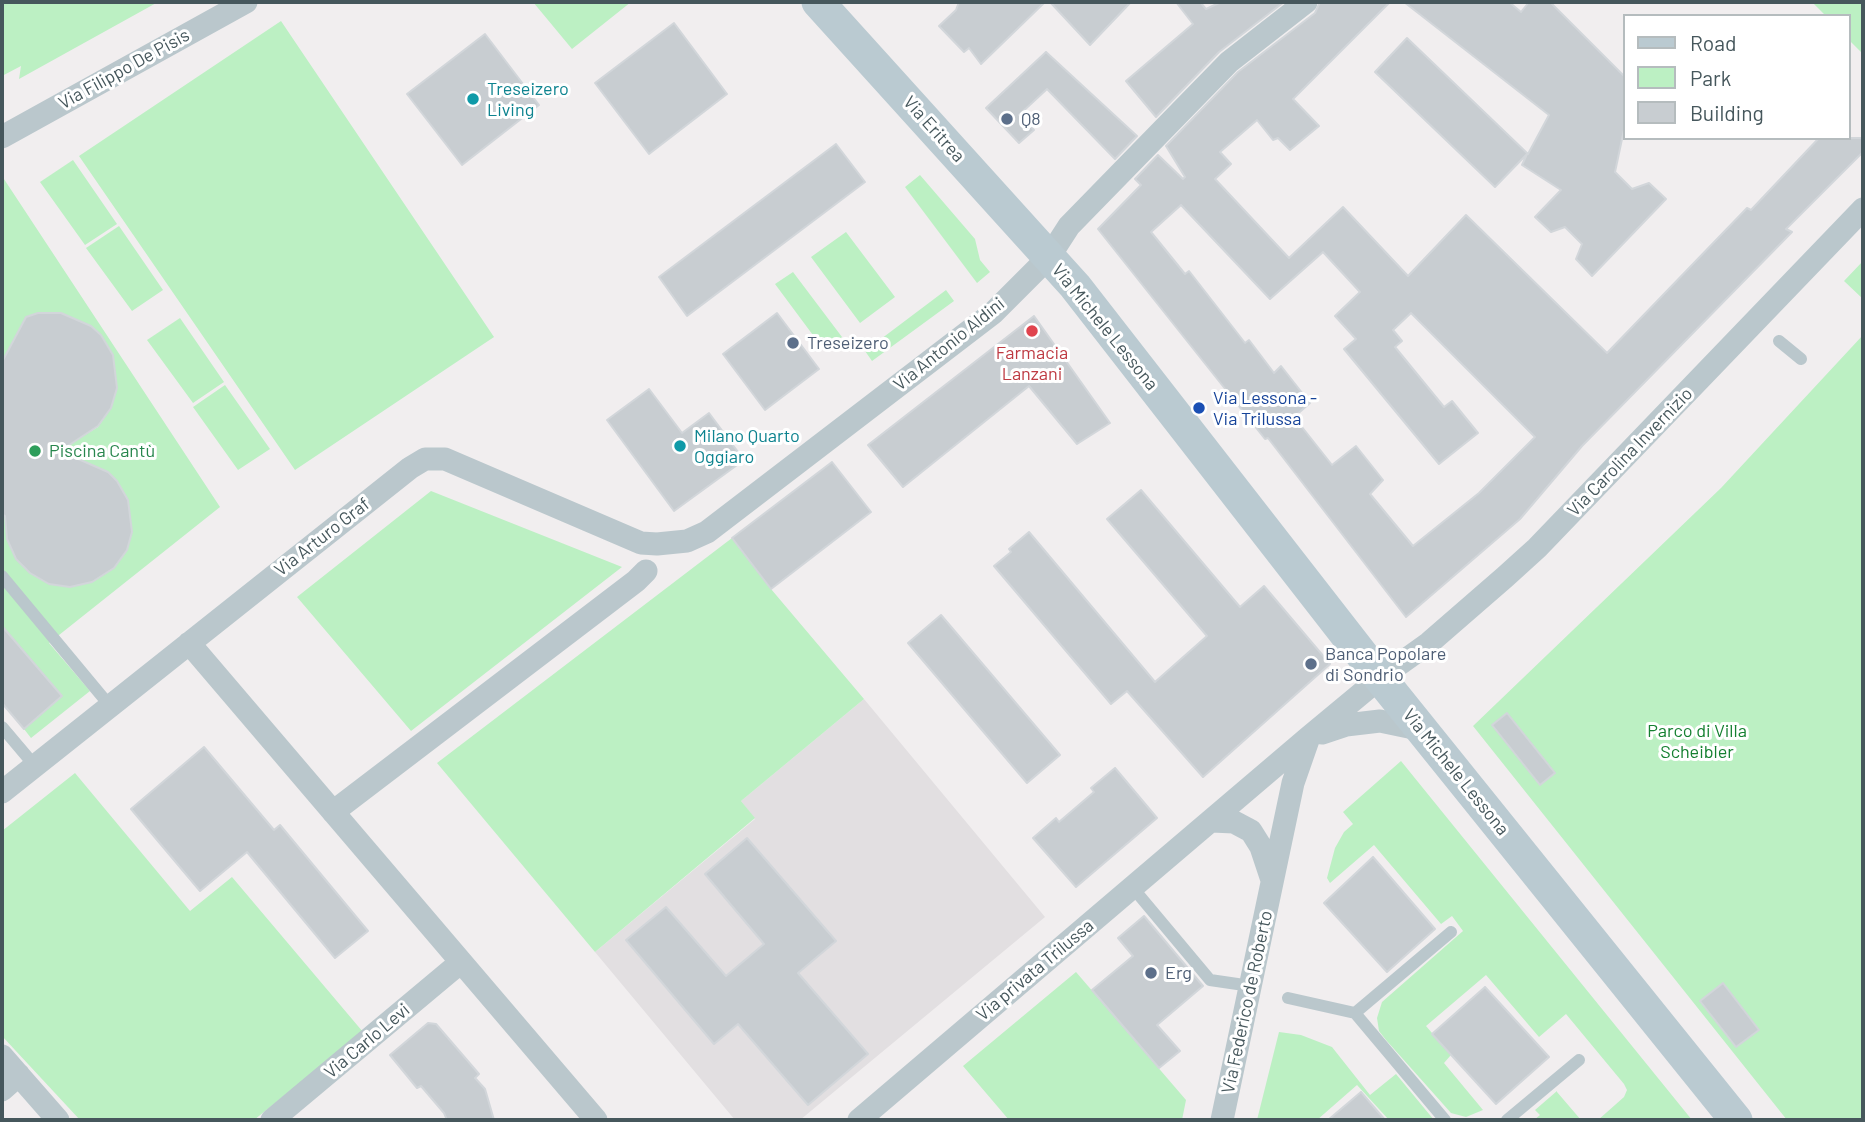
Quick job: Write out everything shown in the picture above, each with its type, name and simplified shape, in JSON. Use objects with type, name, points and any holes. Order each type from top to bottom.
[{"type":"street","name":"Via Filippo De Pisis","points":[[2,137],[246,2]]},
{"type":"street","name":"Via Eritrea","points":[[818,2],[1049,257]]},
{"type":"street","name":"Via Antonio Aldini","points":[[687,541],[721,523],[993,313],[1049,257],[1069,226],[1229,62],[1306,2]]},
{"type":"street","name":"Via Carolina Invernizio","points":[[1380,678],[1429,643],[1536,548],[1863,209]]},
{"type":"street","name":"Via Michele Lessona","points":[[1049,257],[1075,286],[1380,678],[1736,1120]]},
{"type":"street","name":"Via Arturo Graf","points":[[2,792],[410,467],[425,458],[444,459],[641,543],[687,541]]},
{"type":"street","points":[[333,812],[646,571]]},
{"type":"street","points":[[189,643],[596,1120]]},
{"type":"street","points":[[1212,821],[1380,678]]},
{"type":"street","points":[[1309,737],[1346,724],[1380,721],[1423,730]]},
{"type":"street","name":"Via Federico de Roberto","points":[[1222,1120],[1293,783],[1309,737]]},
{"type":"street","points":[[1212,821],[1234,822],[1251,831],[1261,847],[1273,884]]},
{"type":"street","name":"Via privata Trilussa","points":[[859,1120],[1212,821]]},
{"type":"street","name":"Via Carlo Levi","points":[[272,1120],[461,962]]},
{"type":"street","points":[[2,1056],[10,1082],[58,1120]]},
{"type":"lane","points":[[1779,341],[1801,359]]},
{"type":"lane","points":[[2,576],[110,706]]},
{"type":"lane","points":[[2,727],[35,766]]},
{"type":"lane","points":[[1133,888],[1210,980],[1251,986]]},
{"type":"lane","points":[[1355,1013],[1451,932]]},
{"type":"lane","points":[[1288,999],[1355,1013],[1445,1120]]},
{"type":"lane","points":[[1507,1120],[1579,1060]]},
{"type":"shaded area","points":[[864,699],[1045,917],[800,1120],[735,1120],[595,952],[755,819],[741,801]]},
{"type":"green space","points":[[2,2],[158,2],[19,79],[21,66],[2,76]]},
{"type":"green space","points":[[533,2],[631,2],[572,49]]},
{"type":"green space","points":[[1812,2],[1863,2],[1863,54],[1851,42],[1851,14],[1824,14]]},
{"type":"green space","points":[[281,21],[494,337],[295,470],[79,156]]},
{"type":"green space","points":[[73,160],[117,224],[85,245],[40,182]]},
{"type":"green space","points":[[920,175],[975,239],[980,260],[990,272],[977,283],[905,187]]},
{"type":"green space","points":[[2,176],[220,507],[49,643],[90,691],[31,738],[24,729],[62,696],[2,626],[2,514],[5,516],[7,539],[16,559],[30,573],[49,584],[70,587],[92,582],[114,568],[132,532],[128,500],[117,481],[108,472],[71,460],[67,443],[98,427],[111,408],[117,388],[113,355],[101,335],[91,326],[61,313],[38,313],[26,318],[2,362]]},
{"type":"green space","points":[[119,226],[163,290],[132,311],[86,248]]},
{"type":"green space","points":[[846,232],[895,297],[860,323],[811,257]]},
{"type":"green space","points":[[1863,261],[1863,299],[1844,281]]},
{"type":"green space","points":[[793,272],[842,337],[824,350],[775,284]]},
{"type":"green space","points":[[946,290],[954,301],[872,361],[865,351]]},
{"type":"green space","points":[[180,318],[224,382],[193,403],[147,340]]},
{"type":"green space","name":"Parco di Villa Scheibler","points":[[1863,335],[1863,1120],[1787,1120],[1473,726],[1721,488]]},
{"type":"green space","points":[[225,385],[270,449],[238,470],[193,407]]},
{"type":"green space","points":[[431,491],[622,567],[411,731],[297,597]]},
{"type":"green space","points":[[732,538],[771,589],[864,699],[741,801],[755,818],[595,952],[437,763]]},
{"type":"green space","points":[[1401,761],[1692,1120],[1598,1120],[1624,1097],[1627,1090],[1624,1084],[1566,1014],[1539,1037],[1486,975],[1426,1026],[1451,1055],[1444,1063],[1483,1110],[1466,1117],[1451,1113],[1386,1040],[1379,1031],[1377,1018],[1382,1002],[1463,931],[1452,916],[1441,924],[1374,845],[1330,883],[1327,878],[1335,848],[1344,832],[1353,824],[1343,812]]},
{"type":"green space","points":[[75,773],[190,911],[232,877],[363,1032],[254,1120],[80,1120],[2,1036],[2,831]]},
{"type":"green space","points":[[1076,972],[1186,1100],[1182,1120],[1009,1120],[963,1066]]},
{"type":"green space","points":[[1279,1032],[1301,1035],[1332,1047],[1370,1095],[1396,1074],[1434,1120],[1389,1120],[1357,1085],[1317,1120],[1257,1120]]},
{"type":"green space","points":[[1557,1091],[1581,1120],[1534,1120],[1540,1115],[1535,1110]]},
{"type":"building","points":[[959,2],[1045,2],[981,64],[969,48],[964,52],[939,26],[956,10]]},
{"type":"building","points":[[1050,2],[1131,2],[1090,45]]},
{"type":"building","points":[[1176,2],[1200,2],[1206,9],[1221,2],[1284,2],[1219,52],[1156,117],[1126,81],[1193,24]]},
{"type":"building","points":[[1320,2],[1390,2],[1293,99],[1319,126],[1290,150],[1278,138],[1273,140],[1257,120],[1220,152],[1231,164],[1215,179],[1289,258],[1343,207],[1408,276],[1466,215],[1607,353],[1747,208],[1751,210],[1817,140],[1863,138],[1863,152],[1786,229],[1792,232],[1582,446],[1520,519],[1406,617],[1268,438],[1265,439],[1098,229],[1141,185],[1135,179],[1158,155],[1183,179],[1185,177],[1166,146],[1238,72],[1315,13]],"holes":[[[1181,205],[1270,299],[1323,252],[1360,292],[1335,316],[1356,339],[1344,349],[1439,464],[1478,433],[1452,401],[1444,407],[1395,347],[1402,341],[1393,330],[1411,313],[1535,437],[1479,493],[1413,546],[1370,494],[1383,480],[1356,446],[1332,465],[1294,417],[1310,403],[1281,366],[1274,373],[1249,340],[1245,343],[1189,271],[1185,274],[1151,232]]]},
{"type":"building","points":[[1404,2],[1509,2],[1521,12],[1529,2],[1550,2],[1624,76],[1624,130],[1615,172],[1632,189],[1649,183],[1666,199],[1592,276],[1576,259],[1582,244],[1565,227],[1551,232],[1535,217],[1561,190],[1522,165],[1527,154],[1495,187],[1375,72],[1407,38],[1528,154],[1549,115]]},
{"type":"building","name":"Treseizero Living","points":[[674,23],[727,94],[649,154],[595,83]]},
{"type":"building","name":"Treseizero Living","points":[[485,34],[539,105],[462,165],[407,94]]},
{"type":"building","points":[[1046,52],[1137,136],[1115,159],[1047,89],[1019,115],[1034,130],[1019,143],[986,108]]},
{"type":"building","points":[[836,144],[865,182],[687,316],[659,277]]},
{"type":"building","name":"Piscina Cantù","points":[[38,313],[61,313],[91,326],[101,335],[113,355],[117,388],[111,408],[98,426],[60,451],[108,472],[117,481],[128,500],[132,532],[127,550],[114,568],[92,582],[70,587],[49,584],[30,573],[16,559],[7,539],[5,516],[2,514],[2,362],[26,317]]},
{"type":"building","points":[[777,313],[819,369],[765,410],[723,354]]},
{"type":"building","points":[[1034,316],[1110,423],[1077,444],[1029,386],[903,487],[868,445]]},
{"type":"building","name":"Milano Quarto Oggiaro","points":[[649,389],[682,433],[709,413],[744,460],[674,511],[607,420]]},
{"type":"building","points":[[832,462],[871,512],[771,589],[732,538]]},
{"type":"building","points":[[1141,490],[1240,607],[1264,586],[1330,664],[1203,777],[1127,691],[1111,704],[994,566],[1029,532],[1155,682],[1207,636],[1107,519]]},
{"type":"building","points":[[941,615],[1060,755],[1027,783],[908,643]]},
{"type":"building","points":[[2,626],[62,696],[24,729],[2,703]]},
{"type":"building","points":[[1507,713],[1555,773],[1540,785],[1492,725]]},
{"type":"building","points":[[204,747],[274,830],[280,825],[368,931],[335,958],[247,852],[200,891],[131,809]]},
{"type":"building","points":[[1115,768],[1157,818],[1076,887],[1033,838],[1056,818],[1059,822],[1094,792],[1091,788]]},
{"type":"building","points":[[747,838],[836,941],[798,973],[868,1054],[808,1105],[738,1024],[714,1044],[626,940],[666,907],[726,976],[764,944],[705,874]]},
{"type":"building","points":[[1373,857],[1435,929],[1387,972],[1324,903]]},
{"type":"building","points":[[1144,916],[1203,986],[1157,1025],[1180,1051],[1159,1068],[1092,990],[1133,956],[1118,938]]},
{"type":"building","points":[[1723,983],[1759,1030],[1736,1047],[1700,1001]]},
{"type":"building","points":[[1485,987],[1549,1057],[1496,1104],[1432,1034]]},
{"type":"building","points":[[428,1023],[436,1024],[479,1074],[475,1078],[485,1089],[494,1120],[447,1120],[421,1086],[417,1088],[390,1055]]},
{"type":"building","points":[[1361,1092],[1385,1120],[1328,1120]]},
{"type":"place","name":"Treseizero Living","points":[[473,99]]},
{"type":"place","name":"Q8","points":[[1007,119]]},
{"type":"place","name":"Farmacia Lanzani","points":[[1032,331]]},
{"type":"place","name":"Treseizero","points":[[793,343]]},
{"type":"place","name":"Via Lessona - Via Trilussa","points":[[1199,408]]},
{"type":"place","name":"Milano Quarto Oggiaro","points":[[680,446]]},
{"type":"place","name":"Piscina Cantù","points":[[35,451]]},
{"type":"place","name":"Banca Popolare di Sondrio","points":[[1311,664]]},
{"type":"place","name":"Erg","points":[[1151,973]]}]
